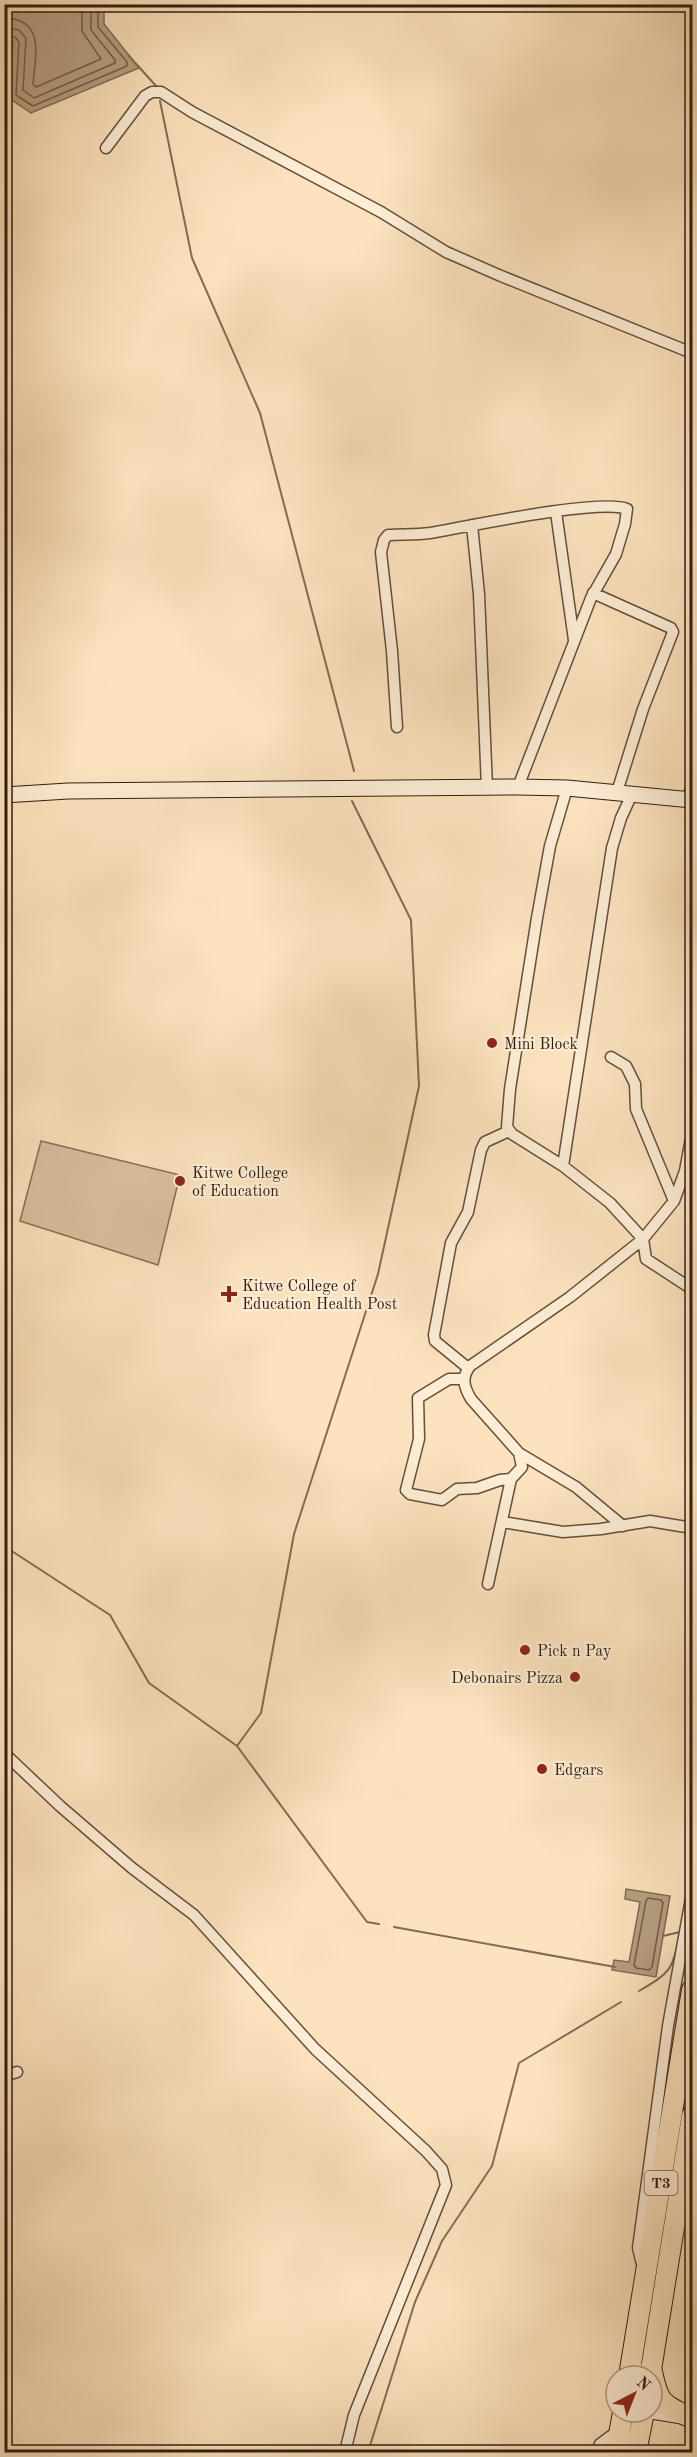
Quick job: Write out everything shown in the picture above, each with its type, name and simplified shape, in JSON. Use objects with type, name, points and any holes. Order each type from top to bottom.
[{"type":"highway","name":"T3","points":[[631,2364],[693,1990]]},
{"type":"highway","name":"T3","points":[[652,2364],[693,2116]]},
{"type":"highway","points":[[664,2404],[666,2407],[692,2418]]},
{"type":"highway","points":[[616,2452],[621,2424]]},
{"type":"highway","points":[[637,2444],[641,2424]]},
{"type":"highway","points":[[637,2444],[651,2424]]},
{"type":"street","points":[[106,148],[145,96],[152,92],[161,92],[192,112],[381,212],[446,252],[693,353]]},
{"type":"street","points":[[397,727],[392,651],[381,552],[388,535],[426,533],[556,512],[619,506],[627,509],[616,554],[593,593],[518,787]]},
{"type":"street","points":[[556,512],[574,643]]},
{"type":"street","points":[[472,525],[479,594],[487,788]]},
{"type":"street","points":[[593,593],[671,628],[673,632],[643,709],[617,792]]},
{"type":"street","points":[[4,795],[68,791],[518,787],[567,788],[690,799],[693,784]]},
{"type":"street","points":[[567,788],[550,846],[537,918],[510,1089],[507,1127],[509,1131],[563,1166],[610,1203],[643,1239],[646,1259],[693,1288]]},
{"type":"street","points":[[563,1166],[612,848],[621,818],[632,794]]},
{"type":"street","points":[[611,1057],[626,1066],[635,1084],[636,1109],[674,1201]]},
{"type":"street","points":[[509,1131],[485,1142],[481,1150],[468,1212],[451,1243],[434,1335],[435,1341],[466,1374],[466,1389],[471,1400],[519,1454],[576,1487],[623,1526]]},
{"type":"street","points":[[511,1479],[500,1480],[477,1488],[457,1489],[442,1500],[410,1494],[406,1490],[419,1439],[418,1398],[449,1378],[466,1374],[570,1297],[643,1239],[674,1201],[685,1171],[693,1133]]},
{"type":"street","points":[[488,1584],[511,1479],[522,1467],[519,1454]]},
{"type":"street","points":[[503,1522],[563,1532],[650,1521],[693,1528]]},
{"type":"street","points":[[4,1753],[60,1806],[132,1868],[194,1915],[315,2049],[426,2151],[442,2169],[446,2185],[354,2415],[345,2452]]},
{"type":"street","points":[[645,2279],[638,2248],[668,2026],[693,1893]]},
{"type":"street","points":[[4,2076],[17,2072]]},
{"type":"street","points":[[664,2413],[692,2418]]},
{"type":"street","points":[[597,2452],[600,2444],[618,2424]]},
{"type":"shaded area","points":[[41,1141],[180,1175],[158,1265],[20,1221]]},
{"type":"water","points":[[5,4],[104,5],[104,24],[139,68],[31,113],[9,98],[13,43],[5,40]]},
{"type":"water","points":[[626,1889],[670,1896],[656,1977],[612,1970],[614,1960],[629,1962],[640,1902],[625,1899]]},
{"type":"waterway","points":[[129,56],[157,87]]},
{"type":"waterway","points":[[160,101],[192,258],[260,413],[354,771]]},
{"type":"waterway","points":[[237,1746],[261,1713],[294,1534],[378,1274],[419,1086],[411,920],[352,801]]},
{"type":"waterway","points":[[4,1546],[110,1615],[149,1683],[237,1746],[367,1922],[379,1924]]},
{"type":"waterway","points":[[394,1927],[615,1967]]},
{"type":"waterway","points":[[639,1991],[665,1974],[672,1962],[680,1932],[663,1936]]},
{"type":"waterway","points":[[368,2452],[415,2302],[442,2241],[492,2166],[519,2063],[621,2002]]},
{"type":"place","name":"Mini Block","points":[[492,1043]]},
{"type":"place","name":"Kitwe College of Education","points":[[180,1181]]},
{"type":"place","name":"Kitwe College of Education Health Post","points":[[229,1294]]},
{"type":"place","name":"Pick n Pay","points":[[525,1650]]},
{"type":"place","name":"Debonairs Pizza","points":[[575,1677]]},
{"type":"place","name":"Edgars","points":[[542,1769]]}]
